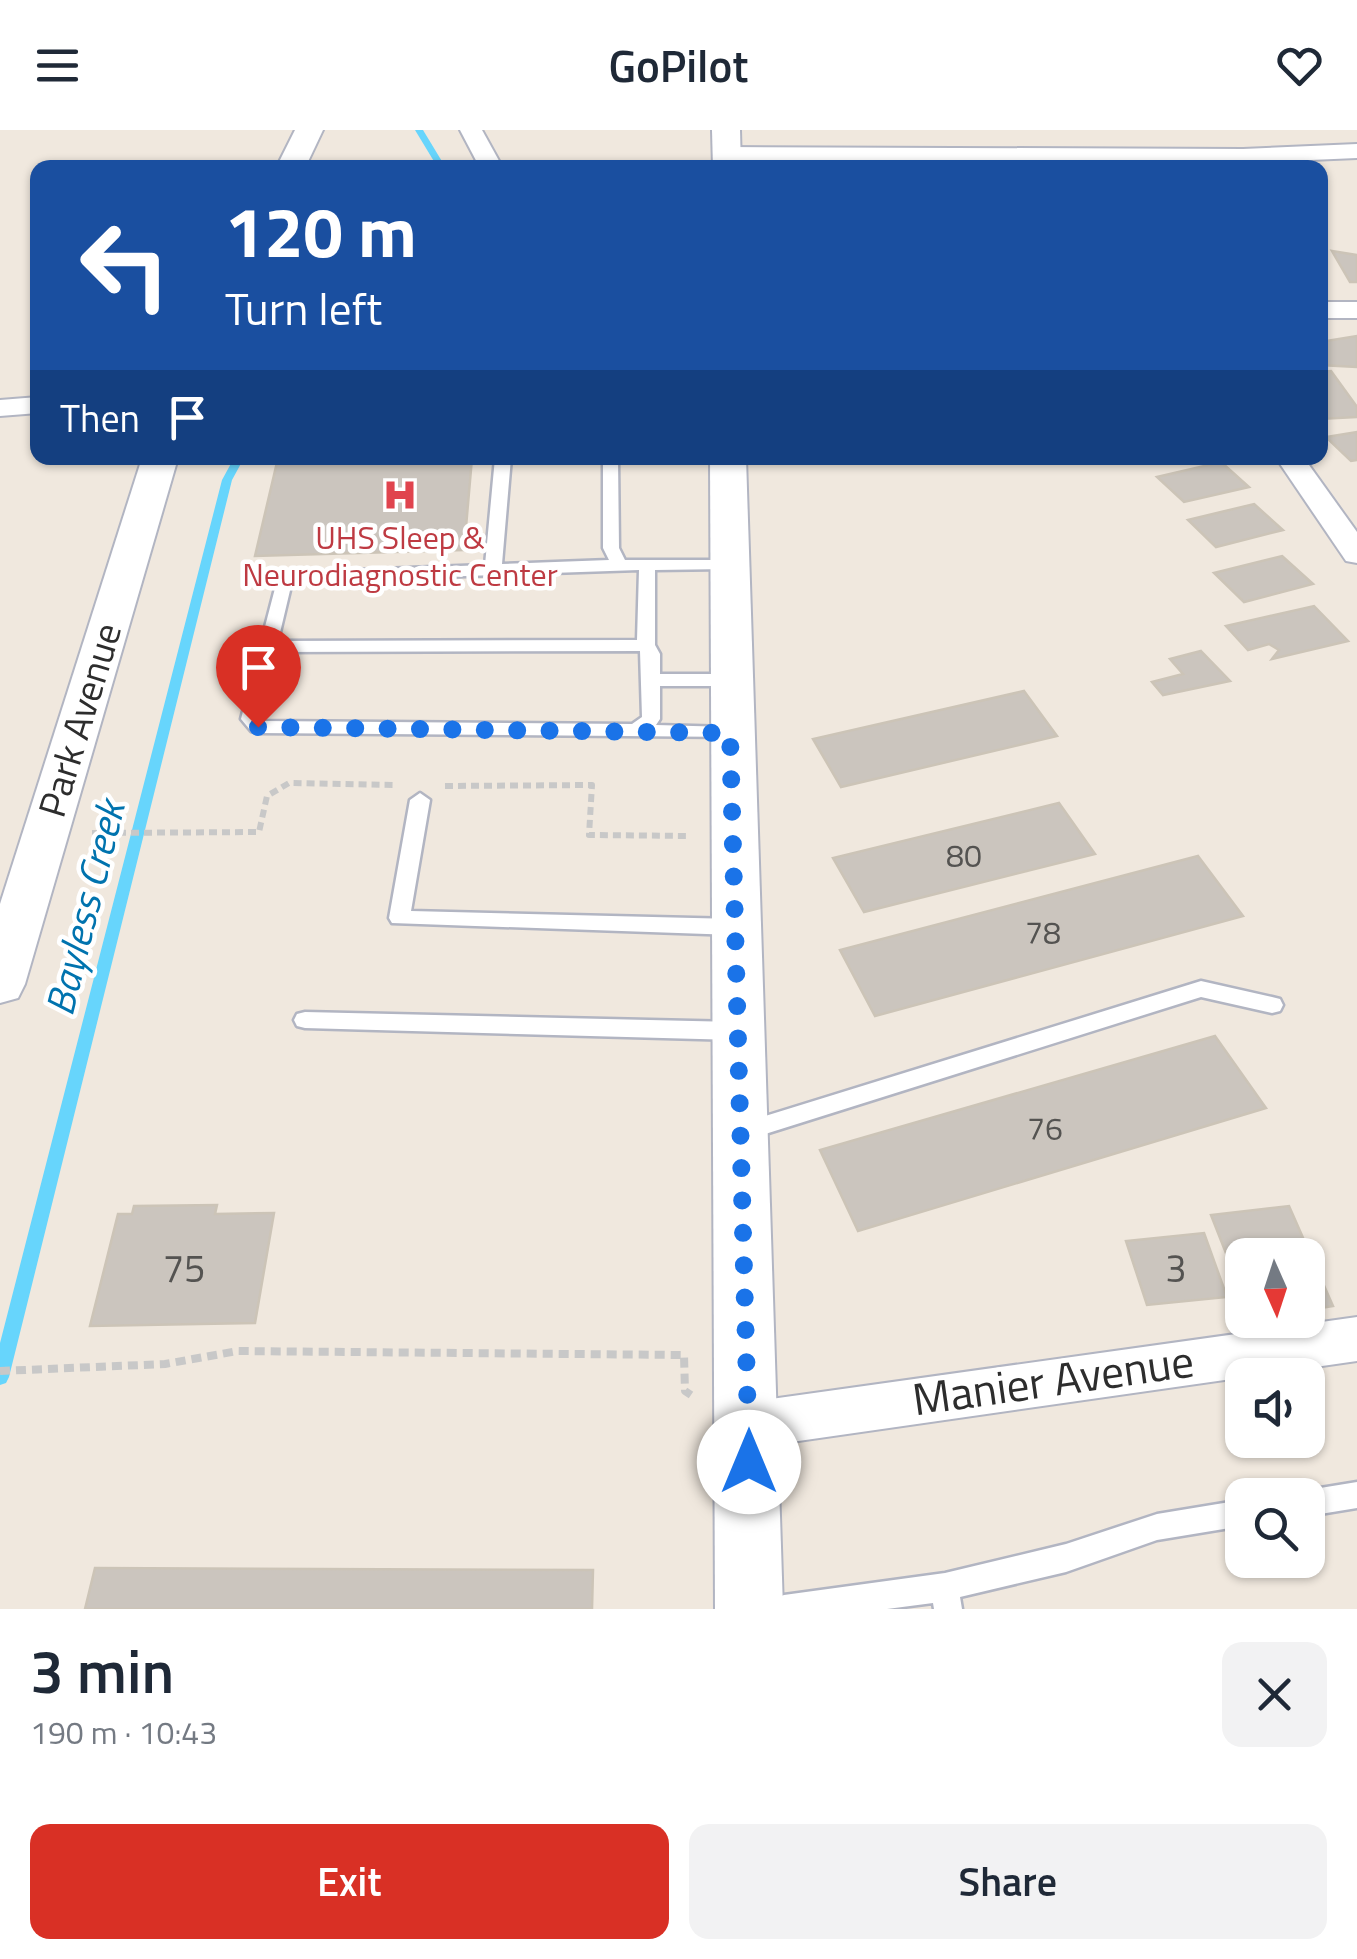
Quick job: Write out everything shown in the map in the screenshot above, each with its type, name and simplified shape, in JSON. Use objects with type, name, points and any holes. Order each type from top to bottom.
[{"type":"street","points":[[294,160],[309,130]]},
{"type":"street","points":[[471,130],[488,160]]},
{"type":"street","points":[[727,151],[1243,156],[1357,151]]},
{"type":"street","points":[[1328,310],[1357,310]]},
{"type":"street","points":[[0,408],[30,406]]},
{"type":"street","name":"Park Avenue","points":[[0,984],[158,465]]},
{"type":"street","points":[[728,465],[732,837],[749,1425],[749,1609]]},
{"type":"street","points":[[1295,465],[1357,554]]},
{"type":"street","name":"Manier Avenue","points":[[749,1425],[1357,1338]]},
{"type":"lane","points":[[493,570],[502,465]]},
{"type":"lane","points":[[610,465],[611,548],[619,565]]},
{"type":"lane","points":[[728,564],[285,577],[250,719],[258,727],[730,733]]},
{"type":"lane","points":[[636,730],[651,719],[646,645],[647,568]]},
{"type":"lane","points":[[268,647],[646,645]]},
{"type":"lane","points":[[651,680],[729,680]]},
{"type":"lane","points":[[420,800],[399,918],[736,927]]},
{"type":"lane","points":[[741,1132],[1200,989],[1272,1005]]},
{"type":"lane","points":[[306,1020],[738,1032]]},
{"type":"lane","points":[[1325,1500],[1357,1495]]},
{"type":"lane","points":[[784,1609],[946,1598],[1157,1527],[1225,1516]]},
{"type":"path","points":[[108,833],[259,832],[267,796],[289,783],[402,785]]},
{"type":"path","points":[[438,786],[592,785],[590,835],[732,837]]},
{"type":"path","points":[[0,1371],[165,1364],[238,1352],[684,1355],[685,1391],[749,1425]]},
{"type":"building","points":[[1332,251],[1357,255],[1357,282],[1350,282]]},
{"type":"building","points":[[1357,336],[1357,367],[1328,365],[1328,341]]},
{"type":"building","points":[[1328,371],[1357,407],[1357,417],[1328,419]]},
{"type":"building","points":[[1357,432],[1357,460],[1351,461],[1328,437]]},
{"type":"building","points":[[276,465],[471,465],[464,550],[255,556]]},
{"type":"building","points":[[1224,465],[1249,487],[1184,502],[1157,477]]},
{"type":"building","points":[[1254,504],[1283,530],[1216,547],[1188,520]]},
{"type":"building","points":[[1282,556],[1313,584],[1244,602],[1214,573]]},
{"type":"building","points":[[1314,606],[1348,641],[1272,659],[1279,650],[1269,644],[1248,650],[1226,626]]},
{"type":"building","points":[[1201,651],[1230,681],[1163,695],[1152,682],[1183,674],[1170,659]]},
{"type":"building","points":[[1024,691],[1057,736],[841,787],[813,739]]},
{"type":"building","points":[[1059,803],[1095,854],[864,912],[833,858]]},
{"type":"building","points":[[1198,856],[1243,916],[875,1016],[840,950]]},
{"type":"building","points":[[1215,1036],[1266,1108],[858,1231],[820,1150]]},
{"type":"building","points":[[217,1205],[215,1214],[274,1213],[255,1323],[90,1326],[118,1214],[132,1214],[134,1206]]},
{"type":"building","points":[[1289,1206],[1303,1238],[1225,1238],[1225,1251],[1211,1215]]},
{"type":"building","points":[[1204,1233],[1225,1297],[1147,1305],[1126,1241]]},
{"type":"building","points":[[1325,1288],[1333,1306],[1325,1307]]},
{"type":"building","points":[[95,1568],[593,1570],[592,1609],[85,1609]]},
{"type":"waterway","name":"Bayless Creek","points":[[419,130],[437,160]]},
{"type":"waterway","name":"Bayless Creek","points":[[0,1377],[227,480],[235,465]]},
{"type":"place","name":"UHS Sleep & Neurodiagnostic Center","points":[[400,495]]},
{"type":"route","points":[[258,727],[730,733],[749,1462]]}]
